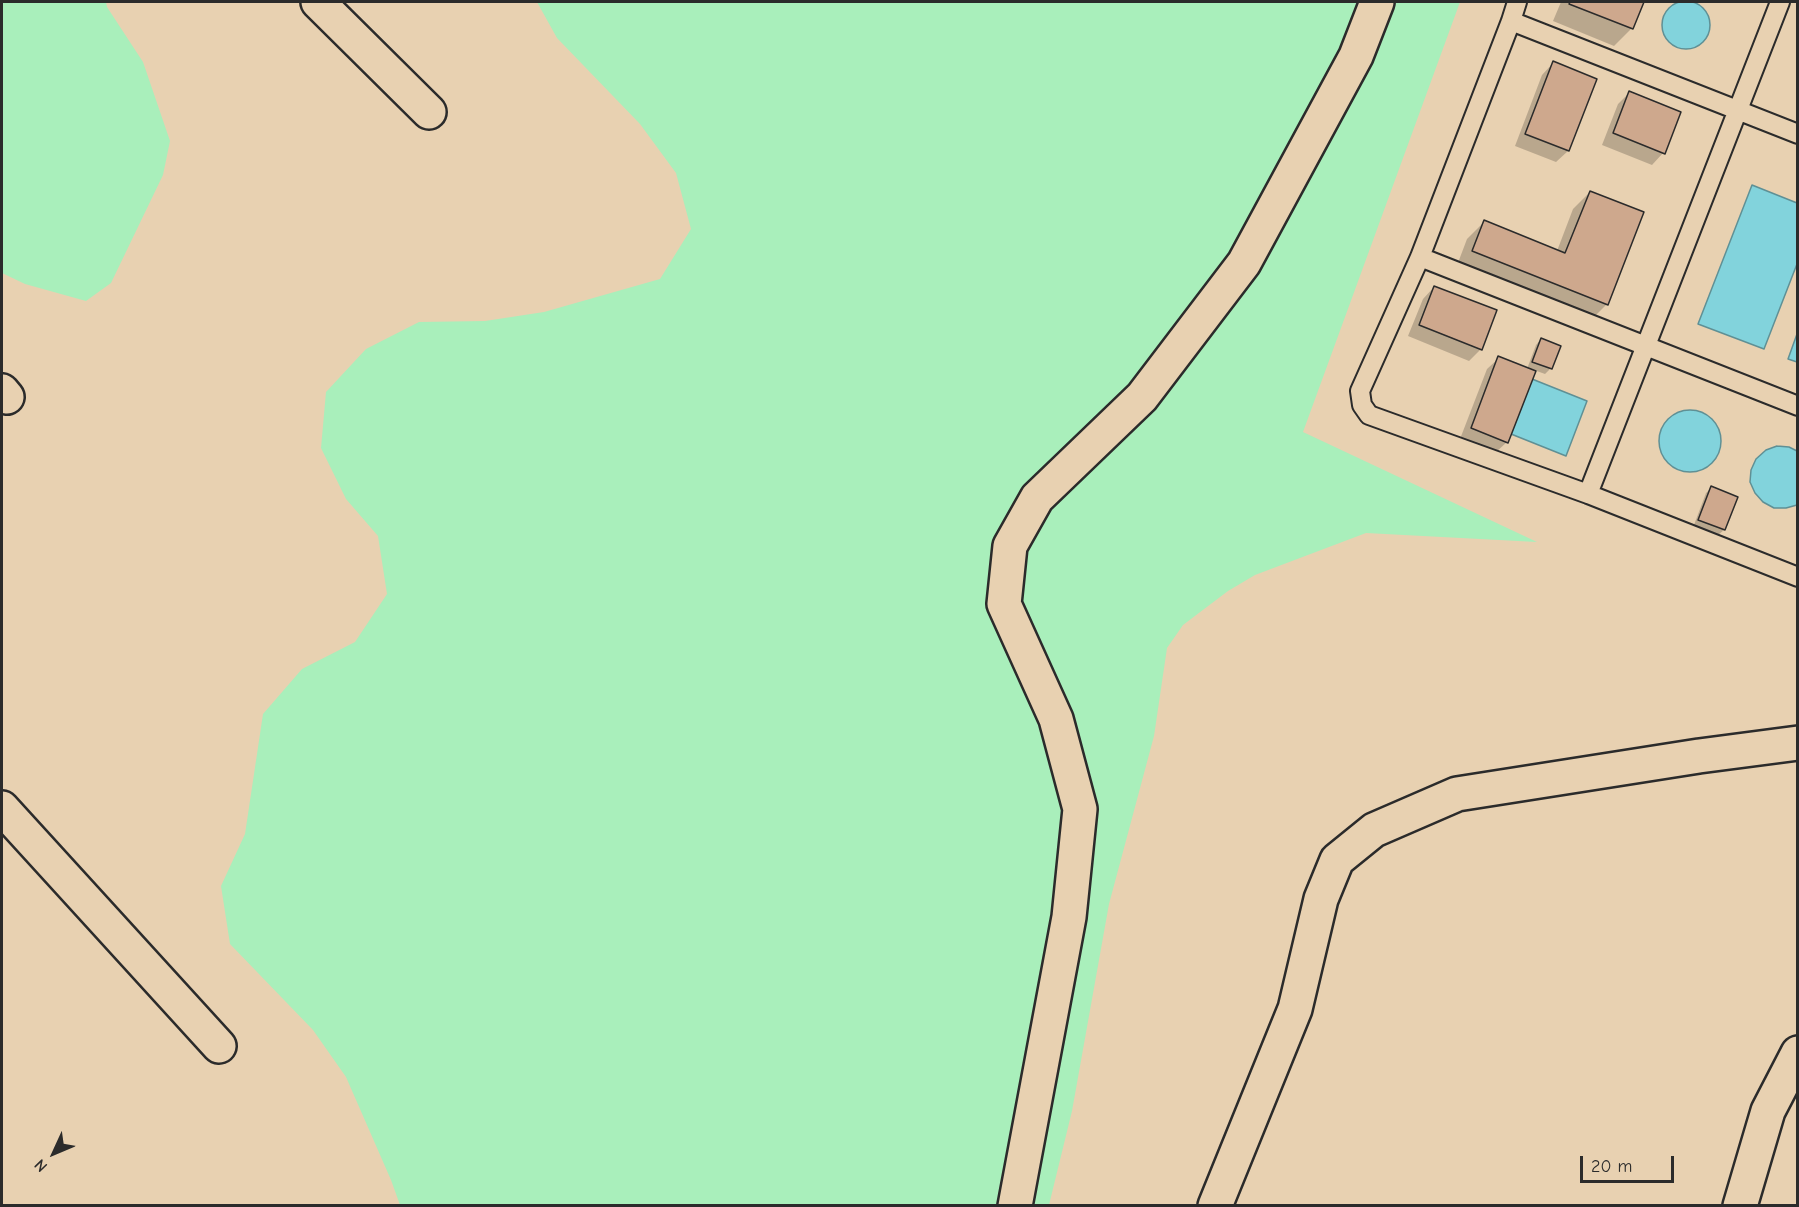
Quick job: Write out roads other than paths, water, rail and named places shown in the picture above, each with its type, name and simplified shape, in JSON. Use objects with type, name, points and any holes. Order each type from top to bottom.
[{"type":"street","points":[[318,2],[429,112]]},
{"type":"street","points":[[1015,1206],[1069,917],[1080,809],[1056,719],[1004,604],[1010,546],[1036,498],[1142,397],[1244,263],[1356,56],[1377,2]]},
{"type":"street","points":[[1215,1206],[1295,1009],[1321,899],[1337,860],[1374,830],[1457,794],[1797,742]]},
{"type":"street","points":[[2,808],[219,1046]]},
{"type":"street","points":[[1740,1206],[1768,1111],[1797,1053]]},
{"type":"lane","points":[[1517,2],[1420,257],[1360,391],[1362,405],[1369,415],[1588,495],[1797,577]]},
{"type":"lane","points":[[1588,495],[1780,2]]},
{"type":"lane","points":[[1511,21],[1797,134]]},
{"type":"lane","points":[[1420,257],[1797,406]]},
{"type":"water","points":[[1686,1],[1703,8],[1710,25],[1703,42],[1686,49],[1669,42],[1662,25],[1669,8]]},
{"type":"water","points":[[1752,185],[1797,203],[1797,264],[1764,349],[1698,324]]},
{"type":"water","points":[[1797,334],[1797,362],[1788,359]]},
{"type":"water","points":[[1532,379],[1587,401],[1566,456],[1511,434]]},
{"type":"water","points":[[1690,410],[1702,412],[1712,419],[1719,429],[1721,441],[1719,453],[1712,463],[1702,470],[1690,472],[1678,470],[1668,463],[1661,453],[1659,441],[1661,429],[1668,419],[1678,412]]},
{"type":"water","points":[[1777,446],[1789,447],[1797,451],[1797,505],[1786,508],[1774,508],[1763,502],[1755,493],[1750,482],[1751,470],[1756,459],[1766,450]]}]
